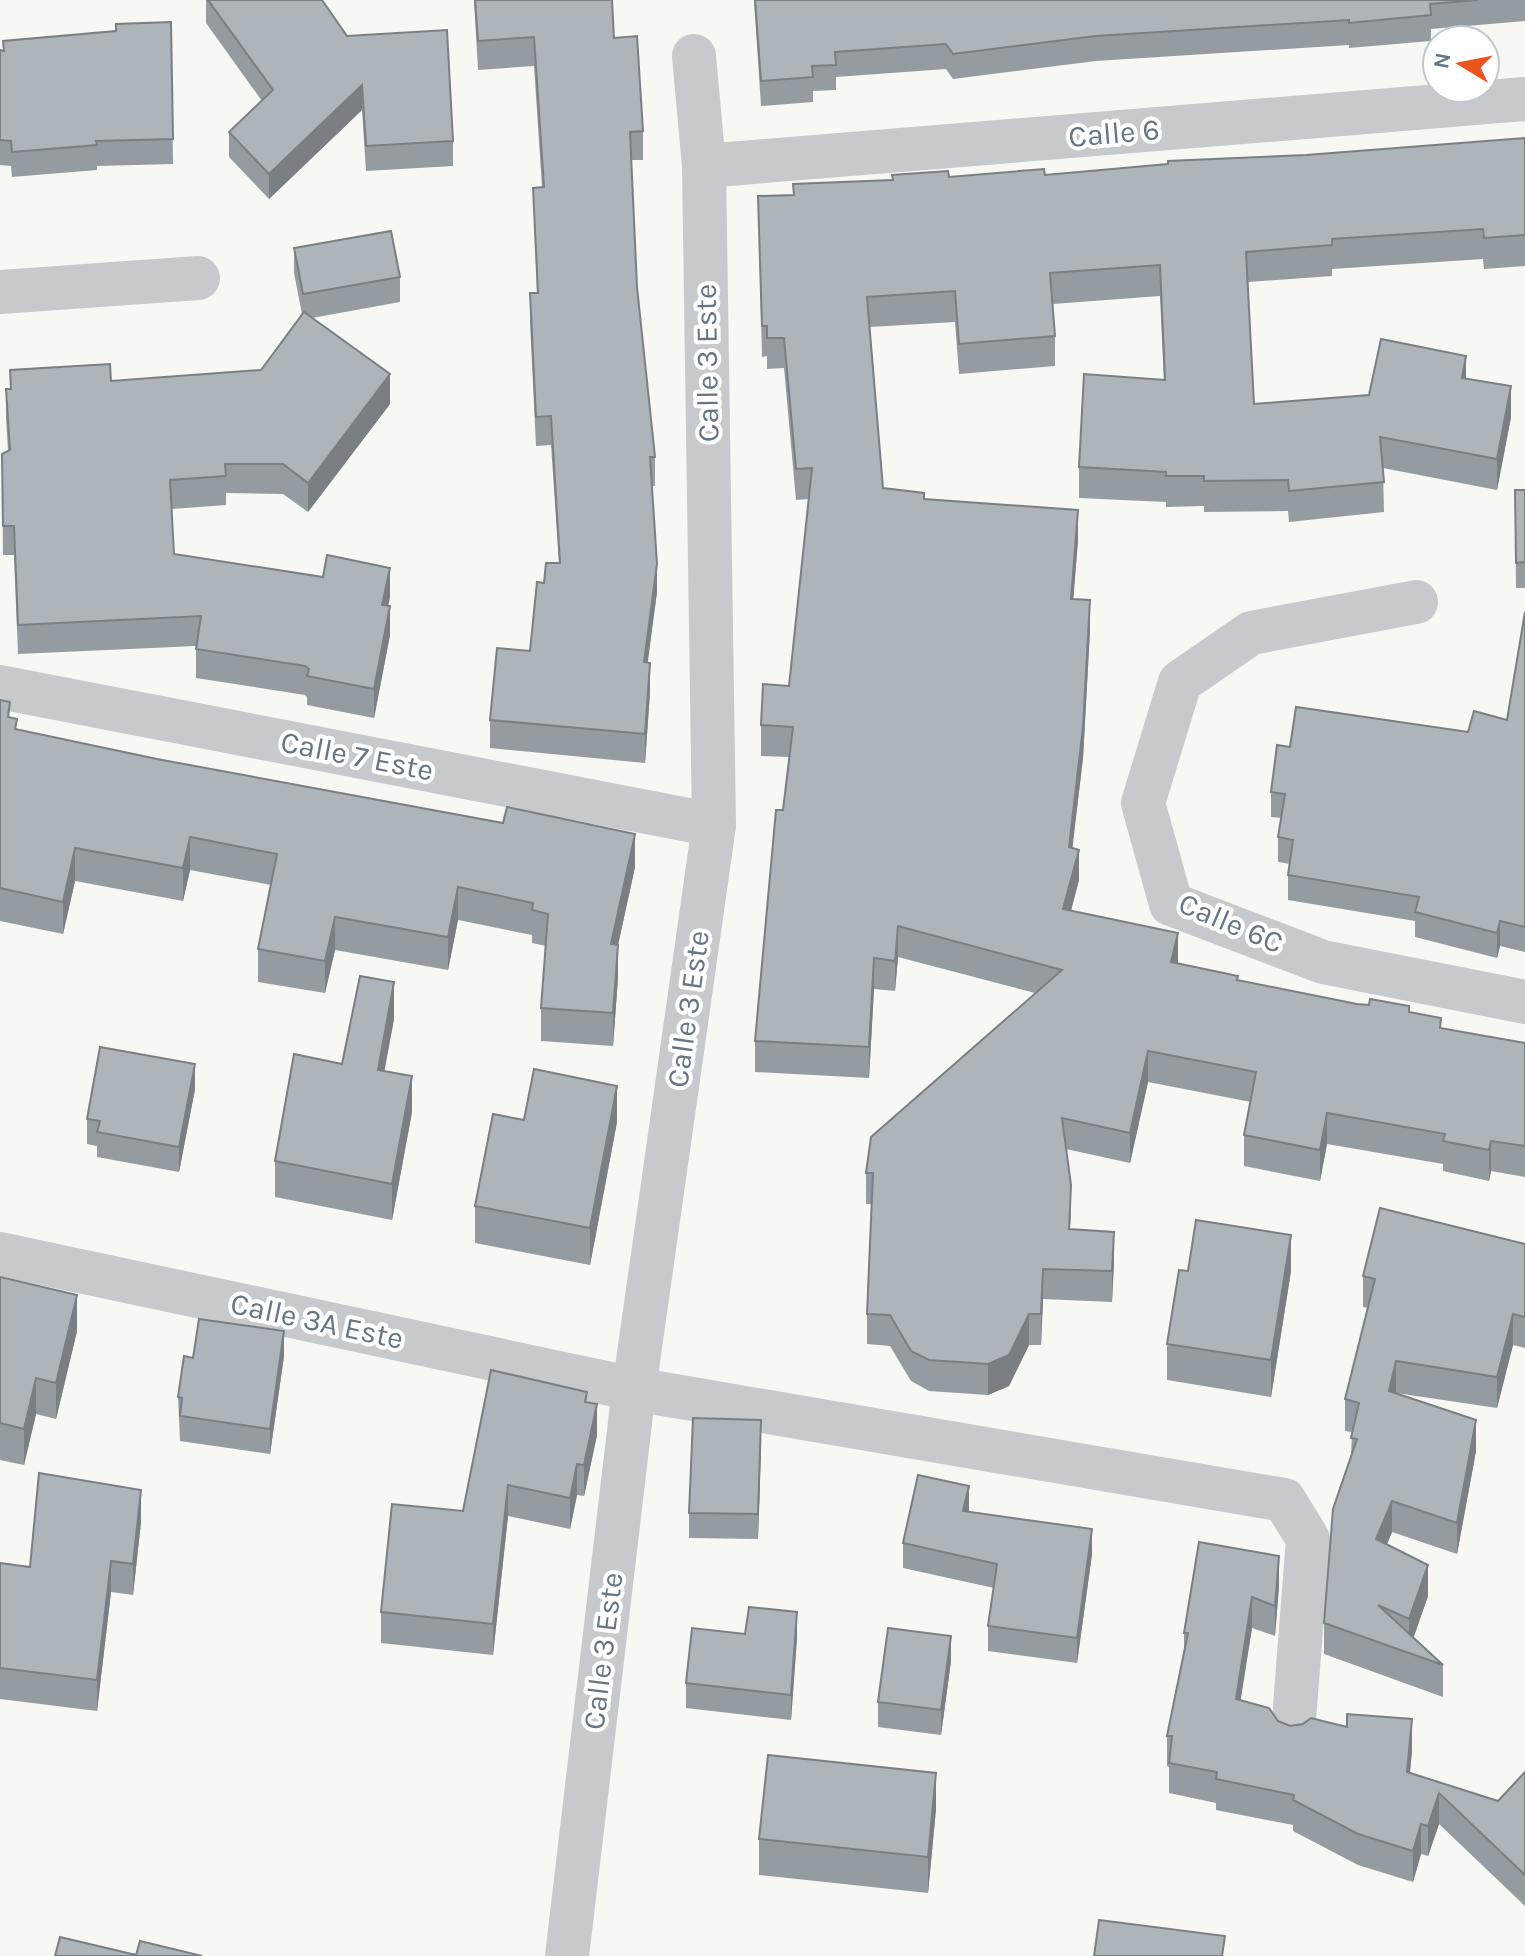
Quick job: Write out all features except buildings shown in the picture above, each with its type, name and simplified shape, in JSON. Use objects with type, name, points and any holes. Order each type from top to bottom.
[{"type":"street","name":"Calle 3 Este","points":[[567,1956],[634,1389],[714,825],[704,166],[694,56]]},
{"type":"street","name":"Calle 6","points":[[704,166],[1525,99]]},
{"type":"street","points":[[0,292],[198,278]]},
{"type":"street","name":"Calle 6C","points":[[1416,602],[1251,633],[1180,682],[1143,803],[1171,904],[1323,962],[1525,1002]]},
{"type":"street","name":"Calle 7 Este","points":[[0,687],[714,825]]},
{"type":"street","name":"Calle 3A Este","points":[[0,1254],[634,1389],[1284,1500],[1308,1539],[1293,1732]]}]
